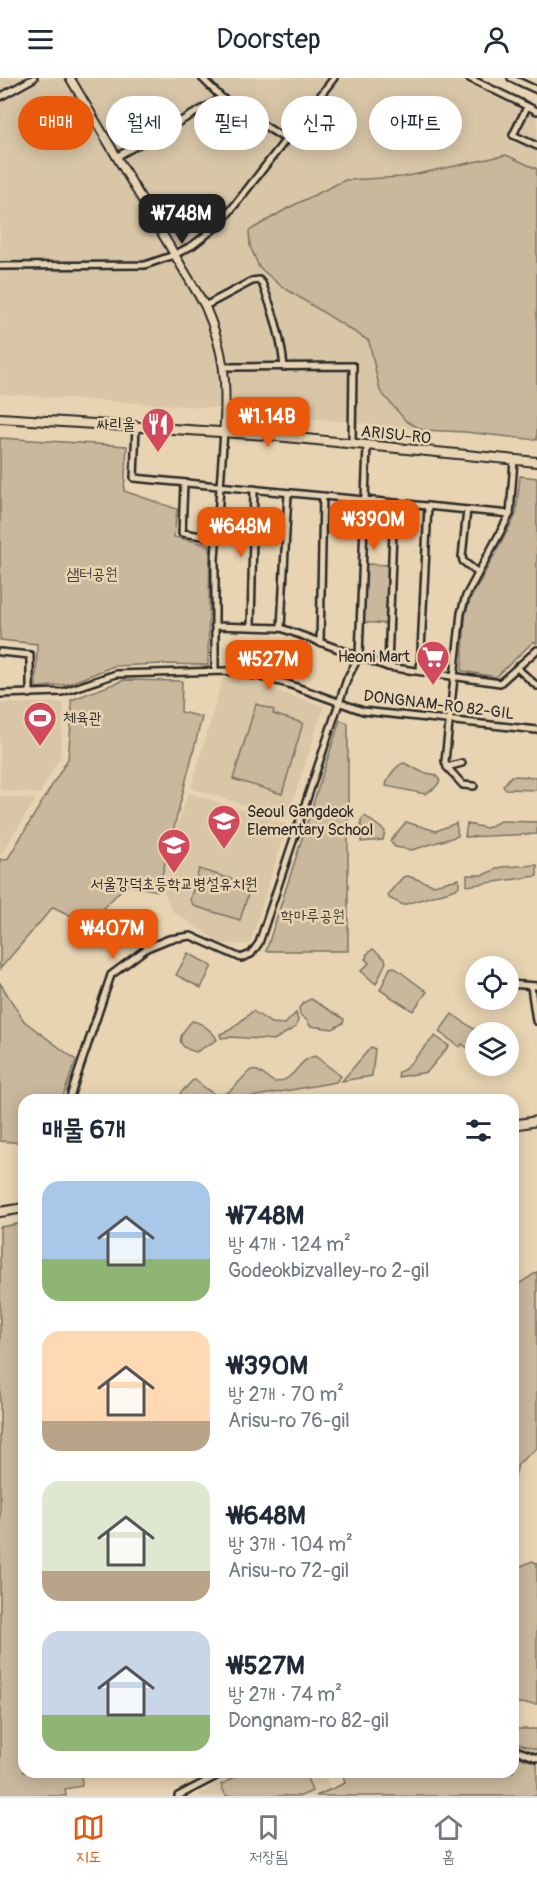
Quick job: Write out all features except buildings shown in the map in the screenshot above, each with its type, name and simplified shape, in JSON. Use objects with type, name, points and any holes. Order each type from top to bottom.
[{"type":"main road","name":"ARISU-RO","points":[[0,418],[224,431],[537,462]]},
{"type":"main road","points":[[519,1124],[537,1121]]},
{"type":"main road","points":[[0,1212],[18,1209]]},
{"type":"street","points":[[0,97],[34,78]]},
{"type":"street","points":[[70,78],[205,306],[216,331],[225,367],[224,431],[216,538],[214,671]]},
{"type":"street","points":[[202,78],[220,96]]},
{"type":"street","points":[[321,96],[334,78]]},
{"type":"street","points":[[469,78],[537,111]]},
{"type":"street","points":[[511,78],[537,90]]},
{"type":"street","points":[[527,107],[513,135],[537,146]]},
{"type":"street","points":[[116,157],[194,114]]},
{"type":"street","points":[[0,266],[132,266],[156,263],[199,241],[220,224],[281,144]]},
{"type":"street","points":[[205,306],[252,281],[259,280],[275,315],[282,340],[284,367]]},
{"type":"street","points":[[225,367],[353,366],[352,444]]},
{"type":"street","points":[[136,425],[134,478],[510,514]]},
{"type":"street","points":[[339,703],[347,679],[359,656],[367,446]]},
{"type":"street","points":[[474,786],[463,785],[447,767],[445,761],[461,613],[466,596],[510,514],[514,460]]},
{"type":"street","points":[[184,483],[182,532],[216,538]]},
{"type":"street","points":[[251,627],[254,489]]},
{"type":"street","points":[[281,628],[288,493]]},
{"type":"street","points":[[320,643],[323,496]]},
{"type":"street","points":[[388,667],[394,503]]},
{"type":"street","points":[[420,671],[428,506]]},
{"type":"street","points":[[467,510],[462,557],[463,561],[478,573]]},
{"type":"street","points":[[215,626],[281,628],[388,667],[500,683],[537,650]]},
{"type":"street","points":[[0,652],[30,655],[30,694]]},
{"type":"street","points":[[517,668],[537,686]]},
{"type":"street","name":"DONGNAM-RO 82-GIL","points":[[0,694],[62,692],[116,674],[214,671],[257,676],[288,684],[363,711],[537,730]]},
{"type":"street","name":"DONGNAM-RO 82-GIL","points":[[71,1094],[111,975],[147,948],[169,939],[191,936],[241,958],[251,954],[259,943],[339,703]]},
{"type":"street","points":[[447,767],[462,763]]},
{"type":"street","points":[[519,985],[534,987],[536,1021]]},
{"type":"street","points":[[519,1751],[537,1758]]},
{"type":"street","points":[[178,1796],[212,1778]]},
{"type":"shaded area","points":[[0,78],[454,78],[537,117],[537,169],[506,155],[403,177],[345,180],[281,286],[369,341],[380,391],[406,421],[422,430],[216,408],[0,394]]},
{"type":"shaded area","points":[[223,678],[256,684],[324,706],[287,819],[191,788]]},
{"type":"shaded area","points":[[0,703],[64,703],[60,757],[40,794],[0,790]]},
{"type":"shaded area","name":"Seoul Gangdeok Elementary School","points":[[188,793],[287,824],[250,944],[222,944],[172,911],[160,883],[160,875]]},
{"type":"shaded area","points":[[0,796],[36,799],[1,854],[0,854]]},
{"type":"shaded area","points":[[226,1778],[325,1778],[331,1789],[316,1796],[197,1796]]},
{"type":"green space","points":[[506,155],[537,169],[537,440],[422,430],[406,421],[380,391],[369,341],[281,286],[259,267],[250,246],[249,231],[288,208],[345,180],[403,177]]},
{"type":"green space","name":"샘터공원","points":[[0,438],[127,446],[124,491],[177,509],[174,537],[210,545],[208,665],[114,666],[68,684],[36,688],[37,644],[0,640]]},
{"type":"green space","points":[[520,476],[537,478],[537,643],[533,642],[496,677],[462,671],[465,616],[470,600],[516,515]]},
{"type":"green space","points":[[362,564],[392,565],[390,624],[360,622]]},
{"type":"green space","points":[[124,680],[182,681],[181,712],[202,717],[158,891],[126,885],[88,924],[53,907],[0,969],[0,859],[7,860],[68,759],[71,700]]},
{"type":"green space","points":[[256,704],[274,710],[273,714],[303,723],[282,794],[233,779]]},
{"type":"green space","name":"학마루공원","points":[[340,720],[348,723],[348,951],[266,951]]},
{"type":"green space","points":[[404,763],[422,772],[436,775],[440,781],[435,788],[425,794],[386,786],[392,772]]},
{"type":"green space","points":[[511,776],[537,777],[537,790],[505,789],[503,786]]},
{"type":"green space","points":[[365,816],[385,831],[383,840],[361,842],[361,820]]},
{"type":"green space","points":[[500,821],[537,822],[537,834],[465,837],[467,824],[487,828]]},
{"type":"green space","points":[[406,822],[436,831],[456,823],[458,836],[412,850],[395,847],[390,841]]},
{"type":"green space","points":[[537,865],[537,876],[467,886],[467,875],[483,875],[501,867]]},
{"type":"green space","points":[[199,869],[251,885],[240,920],[194,906],[190,900]]},
{"type":"green space","points":[[408,876],[433,885],[459,879],[459,886],[456,889],[403,905],[389,898],[388,894],[403,877]]},
{"type":"green space","points":[[373,949],[386,962],[376,984],[361,971],[369,963],[365,959],[366,955]]},
{"type":"green space","points":[[188,953],[212,966],[201,988],[176,975]]},
{"type":"green space","points":[[394,967],[427,992],[413,1011],[380,990],[390,968]]},
{"type":"green space","points":[[0,983],[24,1021],[76,1060],[64,1094],[18,1094],[18,1142],[0,1141]]},
{"type":"green space","points":[[311,999],[344,1019],[343,1023],[333,1029],[310,1026],[308,1021],[300,1015],[299,1008]]},
{"type":"green space","points":[[253,1011],[271,1023],[285,1024],[296,1013],[298,1020],[296,1027],[274,1040],[221,1038],[220,1034],[230,1030]]},
{"type":"green space","points":[[452,1014],[465,1023],[465,1046],[462,1044],[460,1047],[439,1032]]},
{"type":"green space","points":[[192,1021],[207,1028],[217,1040],[196,1052],[184,1046],[180,1039]]},
{"type":"green space","points":[[435,1036],[449,1046],[427,1072],[398,1077],[399,1072],[405,1069]]},
{"type":"green space","points":[[371,1047],[375,1049],[372,1076],[342,1081]]},
{"type":"green space","points":[[315,1056],[341,1076],[336,1082],[268,1094],[221,1094],[231,1090],[251,1070],[258,1071],[274,1082],[282,1081],[309,1058]]},
{"type":"green space","points":[[195,1080],[215,1094],[180,1094]]},
{"type":"green space","points":[[18,1224],[18,1778],[81,1778],[82,1786],[65,1789],[66,1796],[0,1796],[0,1227]]},
{"type":"green space","points":[[537,1272],[537,1448],[519,1463],[519,1284]]},
{"type":"green space","points":[[532,1561],[537,1563],[537,1704],[519,1703],[519,1567]]},
{"type":"green space","points":[[519,1729],[537,1729],[537,1750],[519,1744]]},
{"type":"green space","points":[[519,1757],[537,1763],[537,1796],[316,1796],[345,1783],[344,1778],[519,1778]]},
{"type":"green space","points":[[233,1778],[307,1778],[312,1791],[301,1796],[226,1796],[221,1785]]},
{"type":"place","name":"싸리울","points":[[158,453]]},
{"type":"place","name":"Heoni Mart","points":[[433,686]]},
{"type":"place","name":"체육관","points":[[40,747]]},
{"type":"place","name":"Seoul Gangdeok Elementary School","points":[[224,850]]},
{"type":"place","name":"서울강덕초등학교병설유치원","points":[[174,874]]}]
